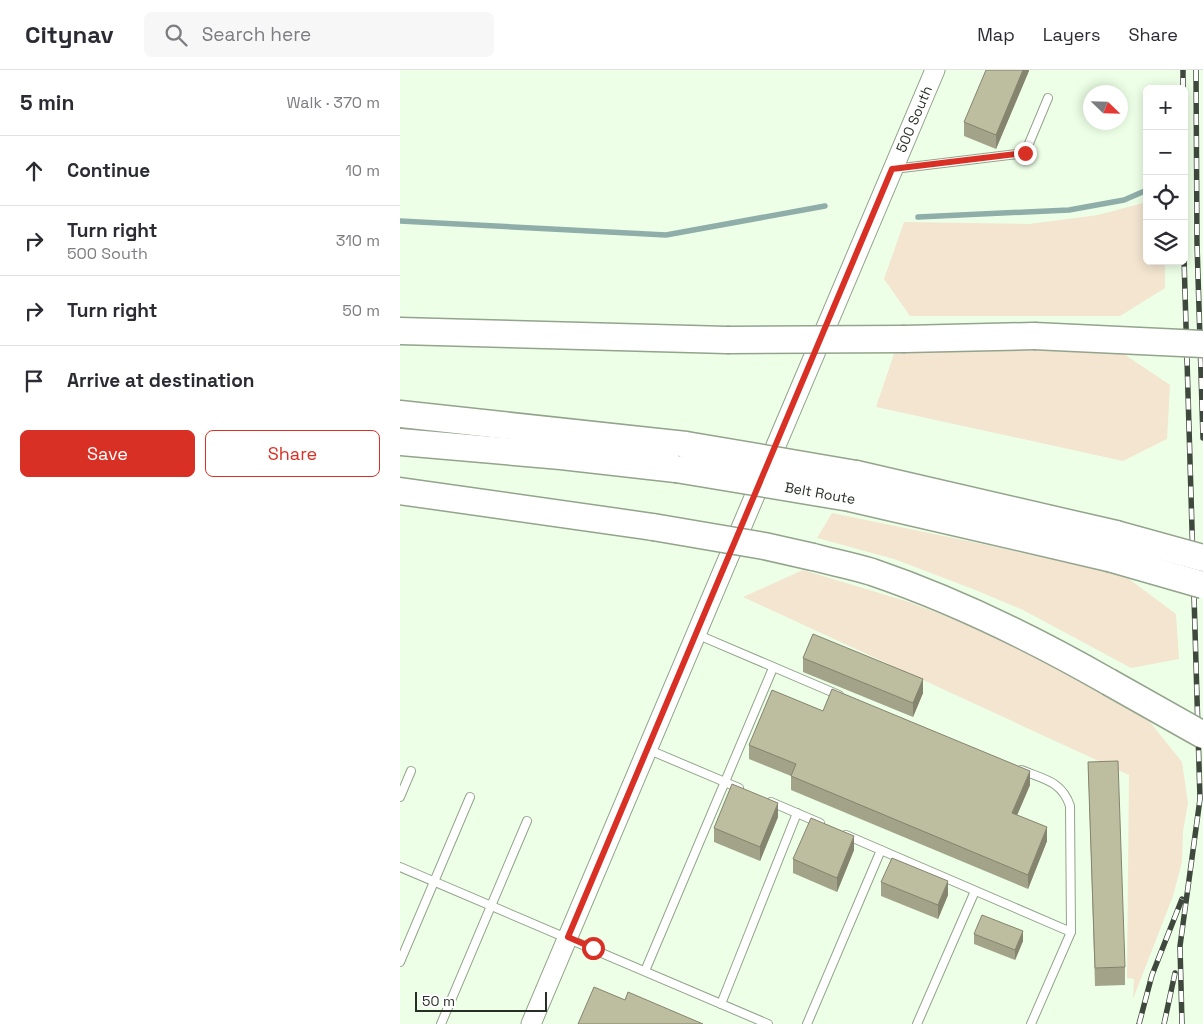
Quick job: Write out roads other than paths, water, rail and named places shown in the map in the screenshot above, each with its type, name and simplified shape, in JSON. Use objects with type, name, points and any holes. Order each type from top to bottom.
[{"type":"highway","points":[[400,332],[727,340],[905,339],[1203,330]]},
{"type":"highway","points":[[1034,336],[1203,344]]},
{"type":"highway","name":"Belt Route","points":[[400,414],[686,445],[1112,546],[1203,558]]},
{"type":"highway","name":"Belt Route","points":[[400,442],[853,486]]},
{"type":"highway","points":[[400,491],[653,527],[764,546],[871,572],[936,597],[1059,654],[1203,735]]},
{"type":"highway","name":"Belt Route","points":[[1112,546],[1203,585]]},
{"type":"street","name":"500 South","points":[[531,1024],[934,70]]},
{"type":"lane","points":[[892,169],[1025,153],[1048,98]]},
{"type":"lane","points":[[696,634],[846,698]]},
{"type":"lane","points":[[645,971],[773,668]]},
{"type":"lane","points":[[647,749],[751,794]]},
{"type":"lane","points":[[1011,766],[1060,787],[1065,793],[1070,806],[1071,932],[1031,1024]]},
{"type":"lane","points":[[400,798],[411,771]]},
{"type":"lane","points":[[400,962],[470,797]]},
{"type":"lane","points":[[760,798],[831,828]]},
{"type":"lane","points":[[721,1004],[797,814]]},
{"type":"lane","points":[[441,1024],[527,821]]},
{"type":"lane","points":[[839,832],[1071,932]]},
{"type":"lane","points":[[807,1024],[881,850]]},
{"type":"lane","points":[[400,866],[766,1024]]},
{"type":"lane","points":[[917,1024],[975,891]]},
{"type":"waterway","points":[[918,217],[1069,210],[1124,200],[1143,192]]},
{"type":"waterway","points":[[400,221],[666,235],[825,206]]},
{"type":"railway","points":[[1183,70],[1183,85]]},
{"type":"railway","points":[[1196,70],[1197,243],[1203,438]]},
{"type":"railway","points":[[1182,1024],[1180,946],[1200,799],[1184,265]]},
{"type":"railway","points":[[1139,1024],[1152,975],[1182,899]]},
{"type":"railway","points":[[1164,1024],[1175,973]]}]
